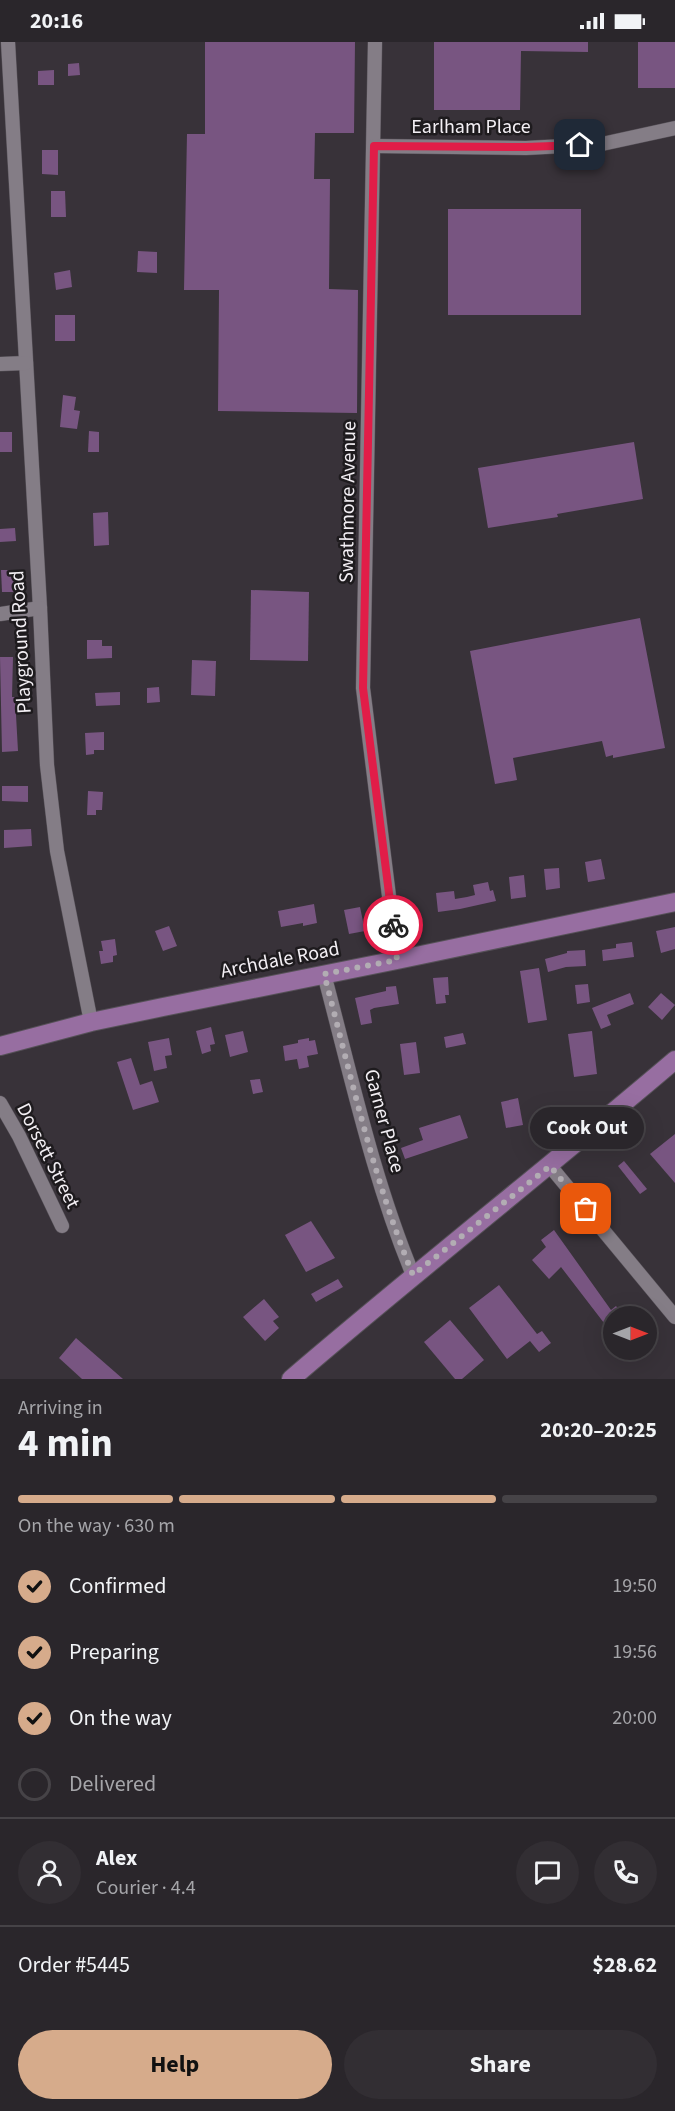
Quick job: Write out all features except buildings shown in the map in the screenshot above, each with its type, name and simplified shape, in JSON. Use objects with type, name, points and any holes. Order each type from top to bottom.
[{"type":"main road","name":"Archdale Road","points":[[0,1046],[91,1022],[675,902]]},
{"type":"main road","points":[[291,1379],[413,1275],[550,1166],[675,1060]]},
{"type":"street","name":"Playground Road","points":[[8,42],[47,765],[65,896],[91,1022]]},
{"type":"street","name":"Swathmore Avenue","points":[[375,42],[363,688],[397,960]]},
{"type":"street","name":"Earlham Place","points":[[374,146],[526,147],[602,144],[675,128]]},
{"type":"street","points":[[0,364],[26,363]]},
{"type":"street","points":[[0,614],[40,608]]},
{"type":"street","name":"Garner Place","points":[[324,974],[384,1196],[413,1275]]},
{"type":"street","name":"Dorsett Street","points":[[0,1103],[19,1136],[62,1226]]},
{"type":"street","points":[[550,1166],[675,1317]]},
{"type":"way so far","points":[[393,925],[397,960],[324,974],[384,1196],[413,1275],[550,1166],[586,1209]]},
{"type":"place","name":"Cook Out","points":[[586,1209]]},
{"type":"route","points":[[393,925],[363,688],[374,146],[580,145]]}]
